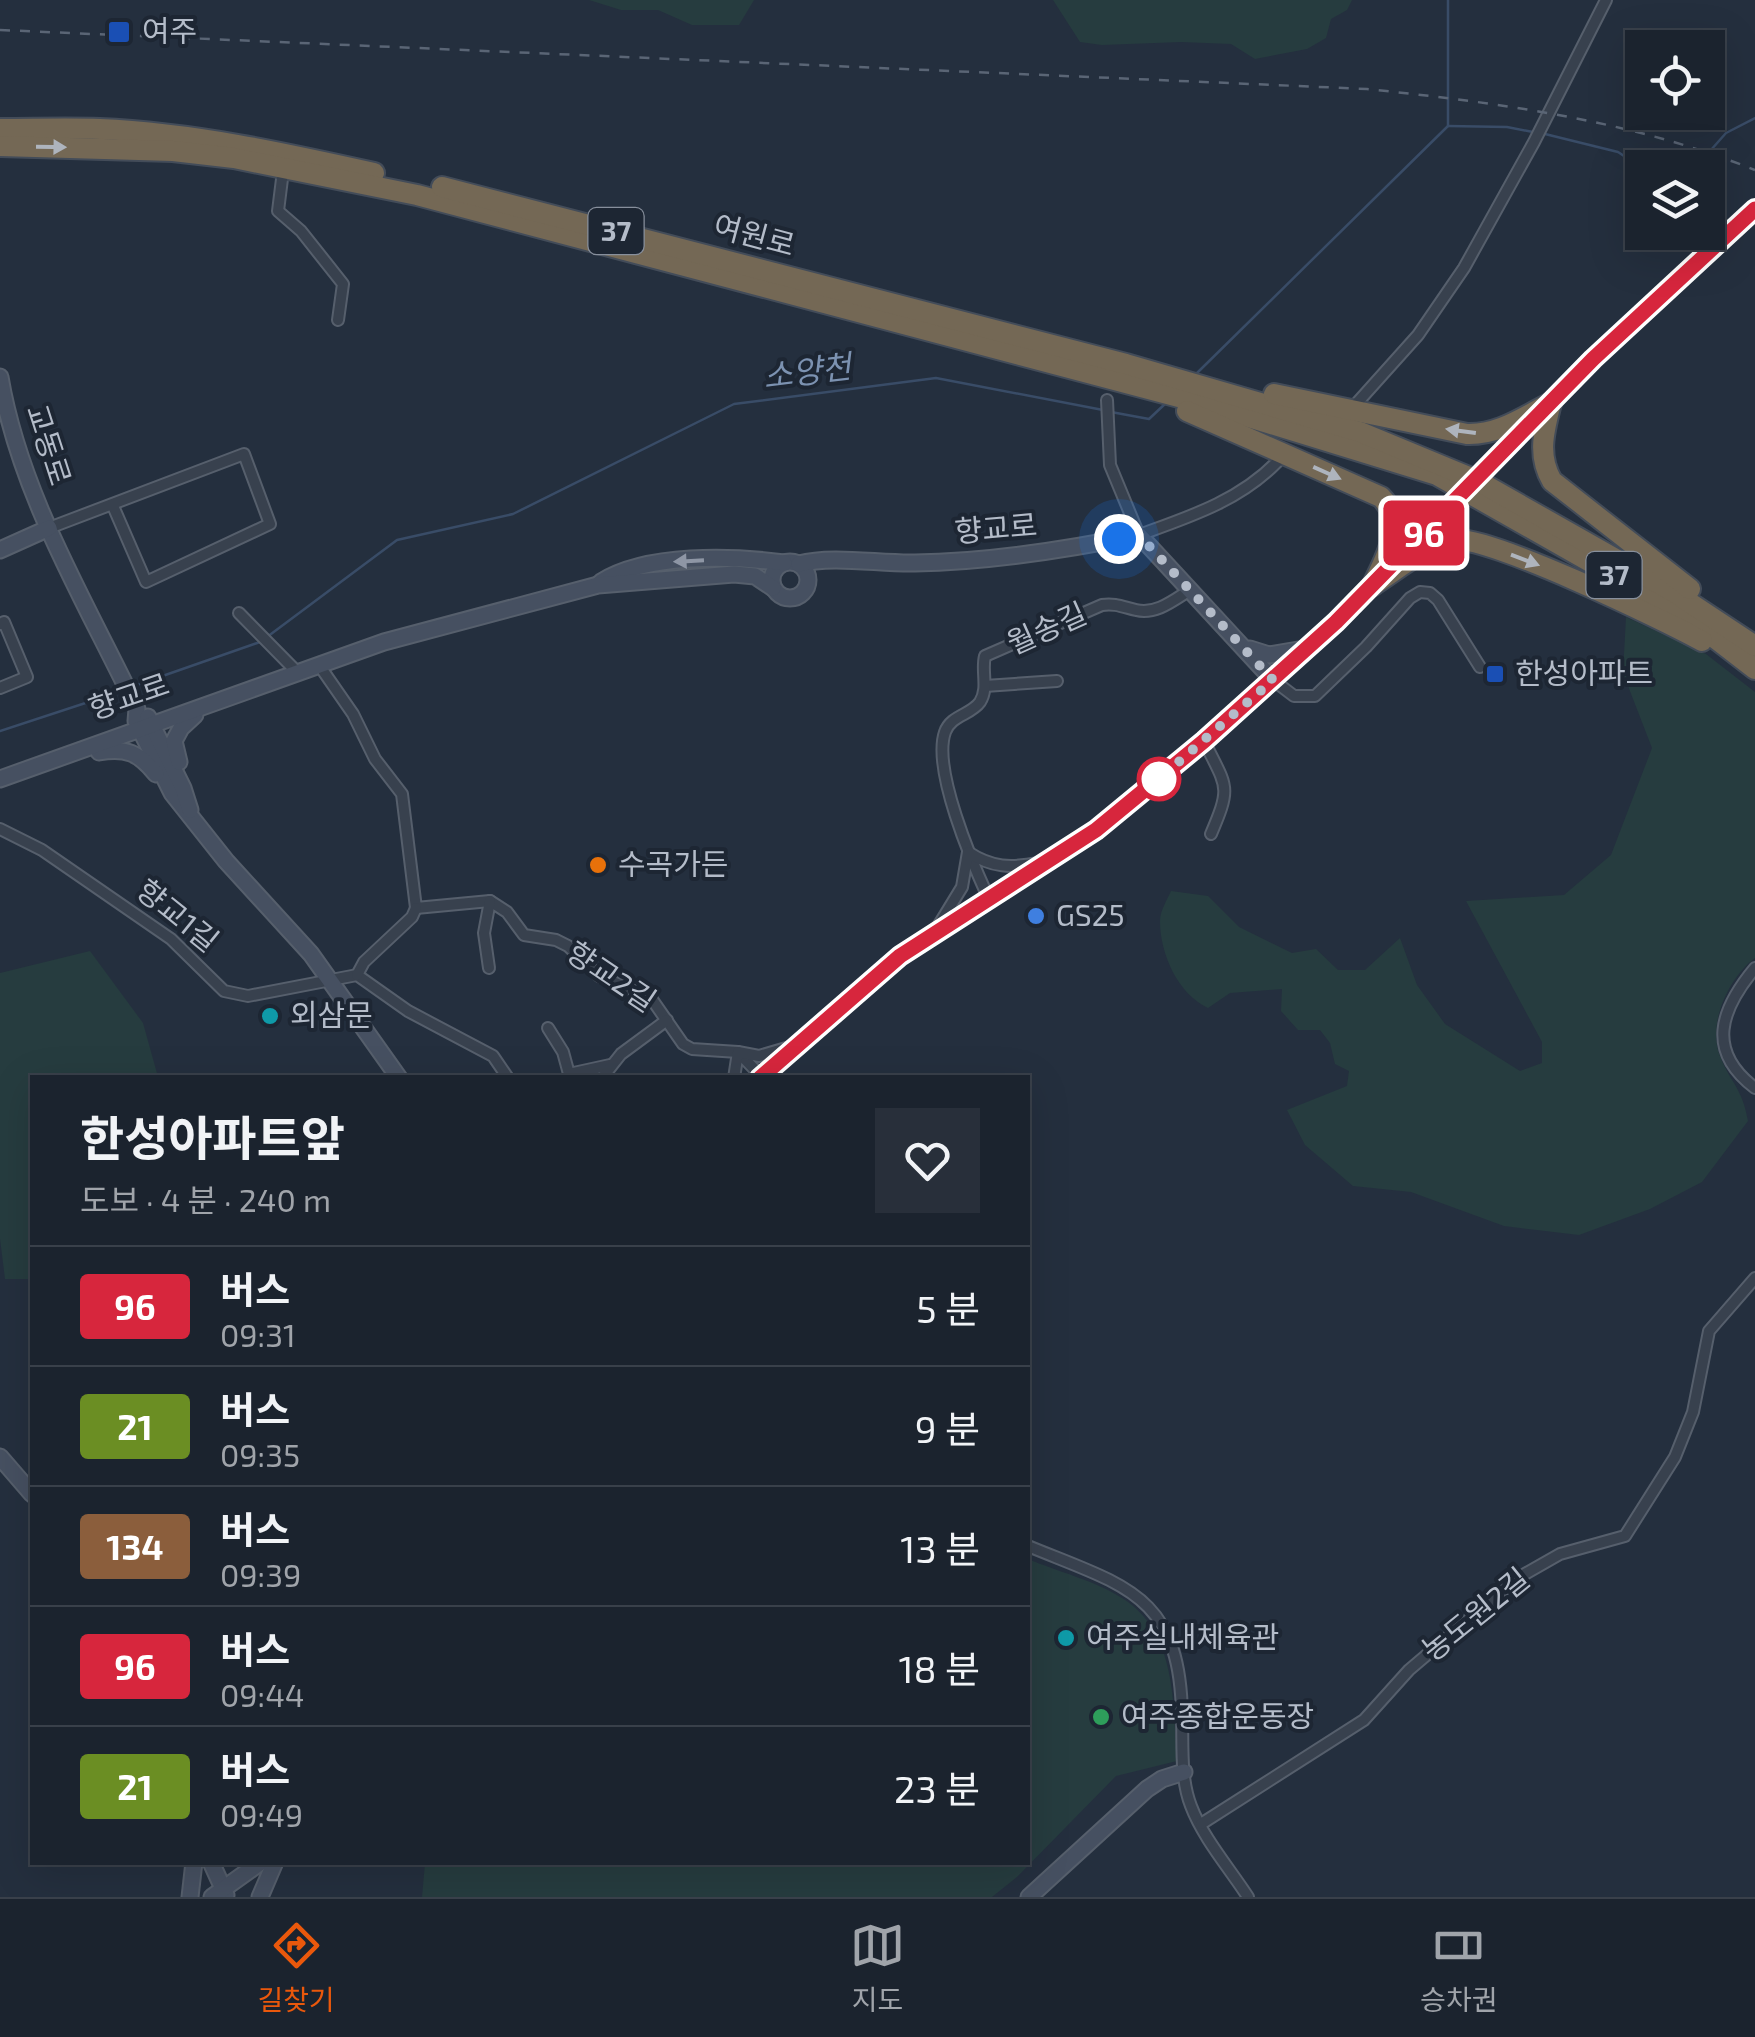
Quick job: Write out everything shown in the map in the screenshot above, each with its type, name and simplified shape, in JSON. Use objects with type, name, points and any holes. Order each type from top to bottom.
[{"type":"highway","name":"여원로","points":[[0,129],[271,150],[436,186],[1219,400],[1471,486]]},
{"type":"highway","name":"여원로","points":[[0,146],[101,138],[234,158],[417,195],[1120,372]]},
{"type":"highway","points":[[174,151],[196,162],[549,239],[590,241]]},
{"type":"highway","points":[[1219,400],[1467,434],[1501,429],[1551,403]]},
{"type":"highway","points":[[1219,400],[1387,503],[1394,520],[1394,537],[1373,585]]},
{"type":"highway","points":[[1551,403],[1542,439],[1544,468],[1552,481],[1712,606],[1752,643]]},
{"type":"highway","name":"37","points":[[1471,486],[1672,590],[1752,643]]},
{"type":"highway","name":"37","points":[[1471,486],[1689,618],[1755,670]]},
{"type":"highway","points":[[1373,585],[1433,548],[1448,541],[1468,539],[1542,567],[1680,629],[1755,670]]},
{"type":"street","points":[[1357,403],[1392,367],[1451,288],[1546,120],[1606,0]]},
{"type":"street","points":[[282,180],[278,211],[301,230],[342,284],[338,320]]},
{"type":"street","points":[[763,1075],[900,956],[1096,830],[1204,741],[1308,648],[1622,332],[1755,209]]},
{"type":"street","name":"교동로","points":[[0,377],[19,452],[50,528],[141,717]]},
{"type":"street","points":[[1107,400],[1108,454],[1139,535],[1273,680],[1294,696],[1315,696],[1420,592],[1430,593],[1438,600],[1480,667]]},
{"type":"street","points":[[50,528],[244,454],[270,524],[146,582],[112,506]]},
{"type":"street","points":[[1139,535],[1211,508],[1235,495],[1277,462]]},
{"type":"street","name":"교동로","points":[[0,550],[50,528]]},
{"type":"street","name":"향교로","points":[[598,584],[620,571],[648,564],[738,559],[792,563],[970,560],[1062,550],[1139,535]]},
{"type":"street","points":[[808,584],[805,569],[792,563],[773,573],[773,588],[792,598],[805,591],[823,569],[838,562]]},
{"type":"street","name":"향교로","points":[[0,779],[56,759],[66,748],[141,717],[225,698],[291,666],[318,665],[384,642],[598,584],[734,574],[755,576],[773,588]]},
{"type":"street","name":"월송길","points":[[988,897],[968,852],[947,782],[943,741],[945,729],[953,720],[976,706],[985,686],[985,656],[1102,605],[1114,603],[1141,612],[1154,610],[1190,590]]},
{"type":"street","points":[[241,615],[291,666]]},
{"type":"street","points":[[0,624],[4,622],[27,678],[0,688]]},
{"type":"street","points":[[1241,643],[1269,656],[1308,648]]},
{"type":"street","points":[[318,665],[402,794],[416,908],[412,917],[364,962],[356,976],[408,1011],[493,1056],[506,1075]]},
{"type":"street","points":[[985,686],[1057,681]]},
{"type":"street","points":[[178,790],[184,775],[174,741],[189,718],[225,698]]},
{"type":"street","points":[[141,717],[192,815],[226,861],[286,924],[332,982],[397,1075]]},
{"type":"street","points":[[1204,741],[1224,782],[1226,798],[1211,834]]},
{"type":"street","points":[[56,759],[72,760],[119,748],[132,751],[144,760],[166,790],[178,790]]},
{"type":"street","name":"향교1길","points":[[0,829],[42,850],[172,939],[224,991],[248,996],[356,976]]},
{"type":"street","points":[[935,932],[962,886],[968,852],[984,863],[1002,867],[1050,861]]},
{"type":"street","points":[[416,908],[490,901],[484,933],[489,968]]},
{"type":"street","name":"향교2길","points":[[490,901],[506,912],[524,936],[556,940],[568,946],[599,976],[651,998],[684,1044],[692,1049],[760,1056],[798,1044]]},
{"type":"street","points":[[1755,968],[1728,1011],[1722,1043],[1733,1067],[1755,1088]]},
{"type":"street","points":[[604,1075],[610,1064],[667,1020]]},
{"type":"street","points":[[548,1028],[563,1052],[570,1074],[610,1064]]},
{"type":"street","points":[[738,1052],[759,1075]]},
{"type":"street","points":[[734,1075],[738,1052]]},
{"type":"street","name":"농도원2길","points":[[1201,1824],[1345,1735],[1364,1720],[1408,1670],[1526,1572],[1570,1550],[1625,1536],[1679,1447],[1692,1412],[1709,1331],[1755,1278]]},
{"type":"street","points":[[0,1458],[30,1492]]},
{"type":"street","points":[[1030,1547],[1125,1586],[1160,1623],[1178,1660],[1182,1679],[1184,1772],[1192,1809],[1248,1897]]},
{"type":"street","points":[[1029,1897],[1147,1789],[1184,1772]]},
{"type":"street","points":[[190,1897],[194,1865]]},
{"type":"street","points":[[212,1865],[220,1894],[257,1865]]},
{"type":"street","points":[[260,1897],[274,1865]]},
{"type":"green space","points":[[589,0],[754,0],[739,25],[692,25],[658,10],[621,10]]},
{"type":"green space","points":[[1053,0],[1352,0],[1347,10],[1331,19],[1326,38],[1307,49],[1255,59],[1231,44],[1080,42]]},
{"type":"green space","points":[[1626,617],[1706,654],[1755,692],[1755,958],[1729,989],[1716,1030],[1720,1056],[1748,1121],[1702,1182],[1650,1209],[1579,1235],[1504,1226],[1411,1192],[1353,1186],[1305,1145],[1287,1110],[1347,1086],[1349,1071],[1335,1064],[1330,1043],[1320,1030],[1298,1030],[1281,1011],[1282,989],[1230,993],[1208,1008],[1188,993],[1173,972],[1163,947],[1161,913],[1171,891],[1208,896],[1239,927],[1292,953],[1316,949],[1338,970],[1365,970],[1400,938],[1417,985],[1445,1024],[1520,1071],[1542,1063],[1542,1042],[1466,901],[1564,895],[1611,855],[1652,748],[1623,673]]},
{"type":"green space","points":[[90,951],[143,1023],[157,1075],[30,1075],[30,1279],[5,1279],[0,1239],[0,973]]},
{"type":"green space","name":"여주종합운동장","points":[[1030,1560],[1122,1598],[1140,1612],[1163,1649],[1172,1693],[1177,1761],[1116,1776],[1030,1864]]},
{"type":"green space","name":"여주종합운동장","points":[[425,1865],[1029,1865],[992,1897],[422,1897]]},
{"type":"waterway","name":"소양천","points":[[1197,373],[1448,126],[1448,0]]},
{"type":"waterway","points":[[1711,150],[1726,133],[1755,118]]},
{"type":"waterway","points":[[1448,126],[1507,127],[1533,132]]},
{"type":"waterway","points":[[1541,133],[1625,157]]},
{"type":"waterway","name":"소양천","points":[[267,637],[397,540],[513,514],[734,404],[936,378],[1103,410]]},
{"type":"waterway","name":"소양천","points":[[1111,412],[1149,419],[1166,403]]},
{"type":"waterway","name":"소양천","points":[[131,687],[260,642]]},
{"type":"waterway","name":"소양천","points":[[0,731],[119,692]]},
{"type":"railway","points":[[0,30],[1367,89],[1515,108],[1612,126],[1755,170]]},
{"type":"bus line","name":"96","points":[[763,1075],[900,956],[1096,830],[1204,741],[1336,622],[1593,359],[1755,209]]},
{"type":"place","name":"여주","points":[[119,32]]},
{"type":"place","name":"한성아파트","points":[[1495,674]]},
{"type":"place","name":"수곡가든","points":[[598,865]]},
{"type":"place","name":"GS25","points":[[1036,916]]},
{"type":"place","name":"외삼문","points":[[270,1016]]},
{"type":"place","name":"여주실내체육관","points":[[1066,1638]]},
{"type":"place","name":"여주종합운동장","points":[[1101,1717]]},
{"type":"route","points":[[1119,539],[1139,535],[1273,680],[1159,779]]}]
